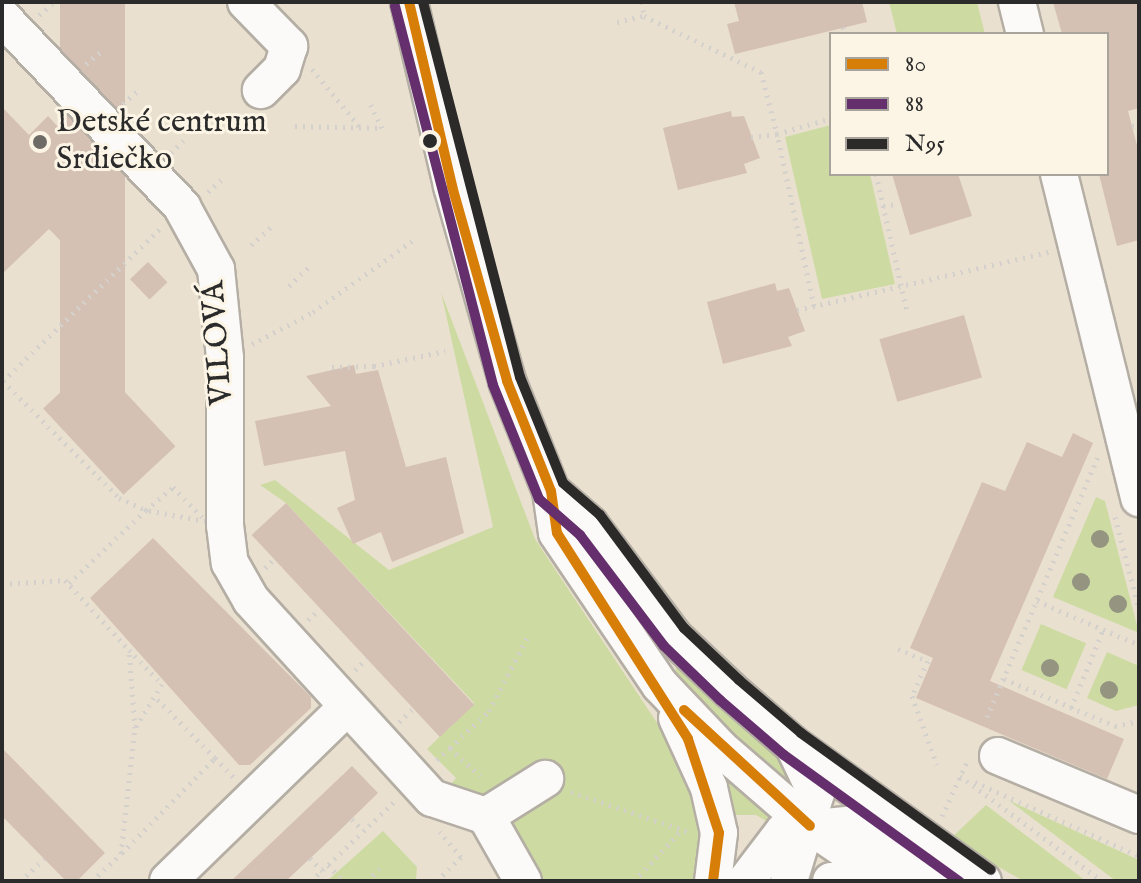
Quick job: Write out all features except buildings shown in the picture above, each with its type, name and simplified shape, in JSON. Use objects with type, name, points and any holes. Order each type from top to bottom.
[{"type":"street","points":[[246,2],[289,46],[282,69],[261,90]]},
{"type":"street","points":[[409,2],[502,366],[551,491],[557,533],[660,685],[709,788],[719,833],[713,881]]},
{"type":"street","points":[[1017,2],[1024,32]]},
{"type":"street","name":"VILOVÁ","points":[[18,17],[182,207],[216,269],[225,358],[230,563],[251,600],[349,691],[432,798],[486,816]]},
{"type":"street","points":[[1059,176],[1116,411],[1125,500]]},
{"type":"street","points":[[551,491],[590,525],[674,637],[792,744],[983,881]]},
{"type":"street","points":[[660,685],[810,826],[891,881]]},
{"type":"street","points":[[168,881],[349,691]]},
{"type":"street","points":[[789,881],[810,826],[816,793],[792,744]]},
{"type":"street","points":[[986,752],[1139,815]]},
{"type":"street","points":[[523,881],[486,816],[545,779]]},
{"type":"street","points":[[746,881],[784,831],[810,826],[857,824],[940,881]]},
{"type":"street","points":[[831,881],[839,881]]},
{"type":"path","points":[[18,17],[54,2]]},
{"type":"path","points":[[642,2],[644,16]]},
{"type":"path","points":[[617,22],[644,16],[761,72],[814,306]]},
{"type":"path","points":[[289,46],[360,127]]},
{"type":"path","points":[[82,68],[104,49]]},
{"type":"path","points":[[119,106],[141,88]]},
{"type":"path","points":[[295,126],[382,128],[370,103]]},
{"type":"path","points":[[751,137],[777,134],[829,119]]},
{"type":"path","points":[[167,157],[187,137]]},
{"type":"path","points":[[204,196],[225,176]]},
{"type":"path","points":[[876,176],[904,286],[907,312]]},
{"type":"path","points":[[883,206],[896,204]]},
{"type":"path","points":[[2,584],[69,583],[146,510],[173,487],[206,521],[146,510],[119,498],[2,381],[163,226]]},
{"type":"path","points":[[251,245],[272,226]]},
{"type":"path","points":[[225,358],[313,312],[412,241]]},
{"type":"path","points":[[797,310],[1056,250]]},
{"type":"path","points":[[289,286],[310,266]]},
{"type":"path","points":[[332,367],[374,366],[445,351]]},
{"type":"path","points":[[987,717],[1116,411]]},
{"type":"path","points":[[1098,456],[1102,471]]},
{"type":"path","points":[[1125,500],[1139,609]]},
{"type":"path","points":[[69,583],[162,684],[157,699],[135,728]]},
{"type":"path","points":[[1037,601],[1139,645]]},
{"type":"path","points":[[304,623],[320,609]]},
{"type":"path","points":[[1071,708],[1103,630]]},
{"type":"path","points":[[435,762],[489,711],[529,634]]},
{"type":"path","points":[[898,649],[928,661],[912,696],[937,765]]},
{"type":"path","points":[[121,854],[135,728],[129,650]]},
{"type":"path","points":[[349,691],[367,658]]},
{"type":"path","points":[[1004,679],[1115,726],[1139,721]]},
{"type":"path","points":[[92,881],[215,758],[157,699]]},
{"type":"path","points":[[398,723],[414,708]]},
{"type":"path","points":[[450,748],[480,776]]},
{"type":"path","points":[[938,825],[960,776],[986,752]]},
{"type":"path","points":[[960,776],[1139,856]]},
{"type":"path","points":[[545,779],[680,832],[719,833]]},
{"type":"path","points":[[975,782],[1102,881]]},
{"type":"path","points":[[311,881],[405,792]]},
{"type":"path","points":[[352,819],[363,831]]},
{"type":"path","points":[[433,824],[461,857],[437,881]]},
{"type":"path","points":[[634,881],[680,832]]},
{"type":"path","points":[[310,858],[322,871]]},
{"type":"path","points":[[26,876],[44,859]]},
{"type":"path","points":[[328,865],[344,881]]},
{"type":"path","points":[[367,881],[383,865]]},
{"type":"green space","points":[[889,2],[977,2],[984,32],[896,32]]},
{"type":"green space","points":[[829,126],[829,176],[870,176],[895,284],[822,299],[785,137]]},
{"type":"green space","points":[[441,292],[535,539],[691,774],[703,805],[701,881],[539,881],[487,796],[447,789],[456,778],[427,749],[474,703],[286,503],[260,485],[275,480],[389,570],[493,527]]},
{"type":"green space","points":[[1096,497],[1105,501],[1139,633],[1053,597]]},
{"type":"green space","points":[[1041,624],[1086,643],[1067,689],[1021,670]]},
{"type":"green space","points":[[1107,652],[1139,666],[1139,705],[1116,711],[1087,698]]},
{"type":"green space","points":[[680,664],[788,764],[798,794],[735,742],[673,673]]},
{"type":"green space","points":[[714,765],[779,822],[776,827],[756,815],[727,815]]},
{"type":"green space","points":[[1008,800],[1139,860],[1139,881],[1116,881]]},
{"type":"green space","points":[[986,805],[1086,881],[1024,881],[949,840]]},
{"type":"green space","points":[[383,831],[417,867],[416,881],[327,881]]},
{"type":"transit line","name":"80","points":[[409,2],[452,186],[507,381],[551,491],[557,533],[688,739],[719,833],[713,881]]},
{"type":"transit line","name":"N95","points":[[423,2],[520,377],[563,483],[600,515],[684,628],[739,680],[801,733],[991,870]]},
{"type":"transit line","name":"88","points":[[395,6],[493,385],[539,499],[580,535],[664,646],[720,700],[784,755],[959,881]]},
{"type":"transit line","name":"80","points":[[684,710],[810,826]]},
{"type":"place","name":"Detské centrum Srdiečko","points":[[40,142]]}]
